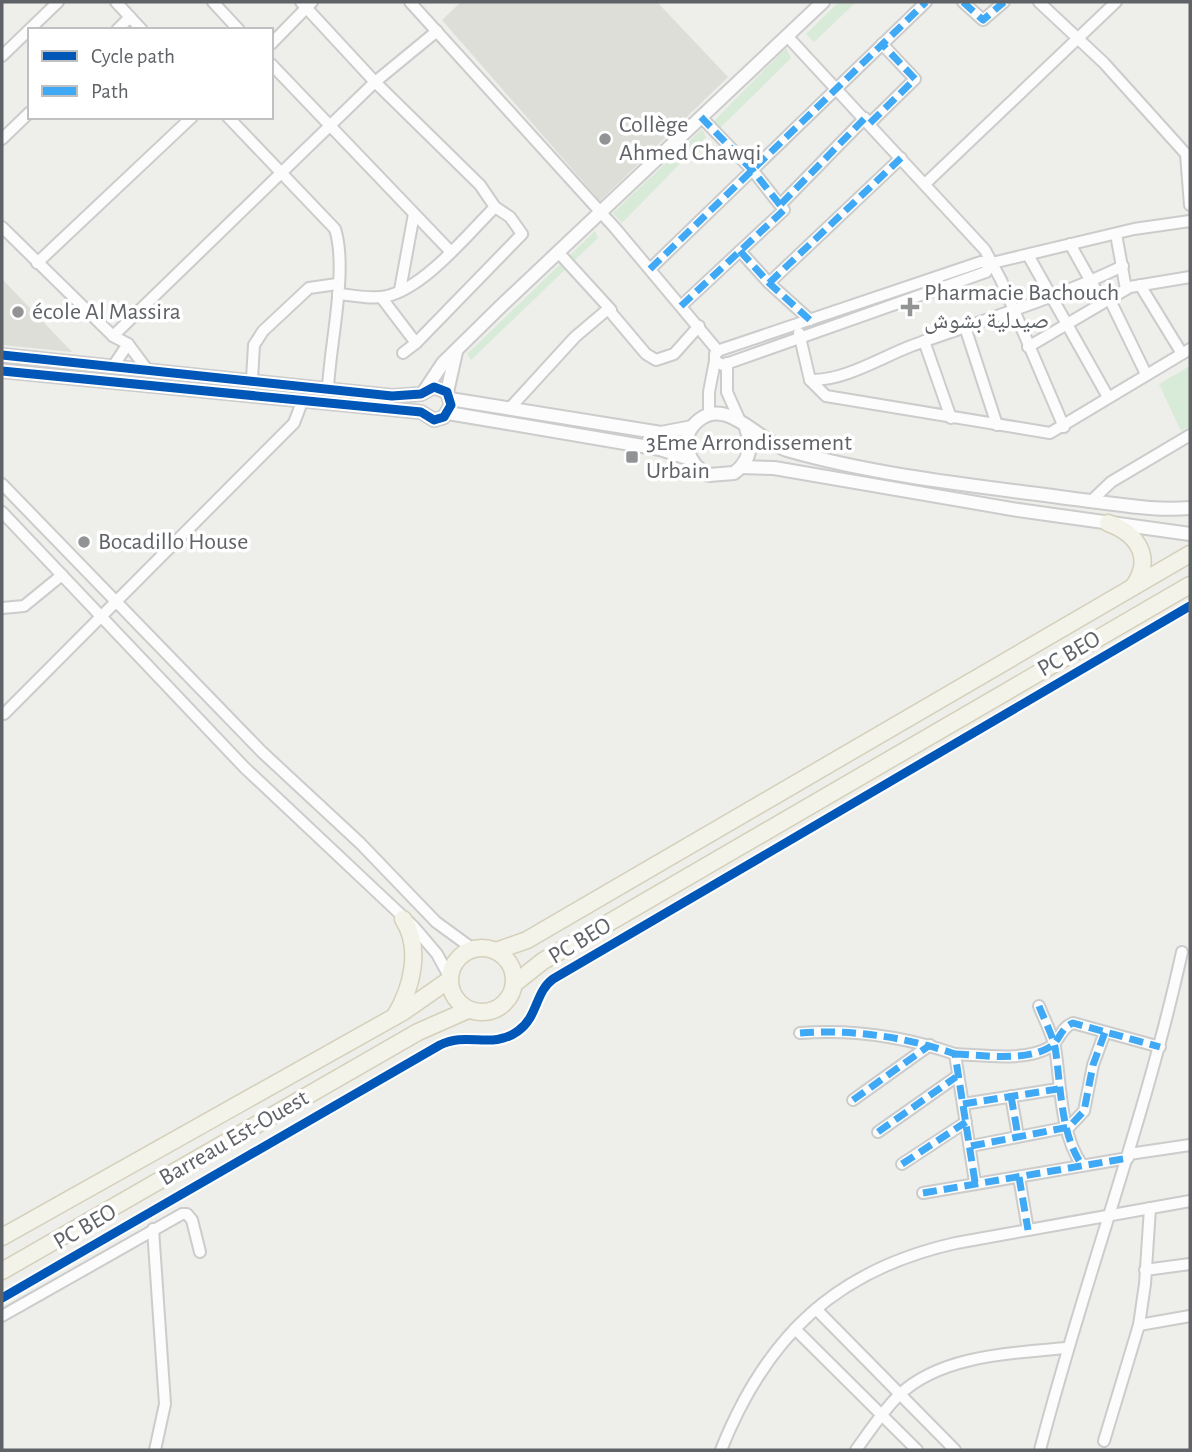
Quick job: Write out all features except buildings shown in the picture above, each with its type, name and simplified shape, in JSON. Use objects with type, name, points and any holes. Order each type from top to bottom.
[{"type":"main road","points":[[1108,523],[1128,532],[1143,552],[1142,570],[1132,589]]},
{"type":"main road","points":[[1190,554],[527,940],[496,951],[473,949],[460,956],[449,978],[452,995],[468,1010],[481,1013],[495,1010],[506,1002],[514,984],[543,961],[1190,585]]},
{"type":"main road","points":[[395,1017],[410,985],[413,961],[411,938],[403,919]]},
{"type":"main road","points":[[496,951],[510,964],[514,984]]},
{"type":"main road","name":"Barreau Est-Ouest","points":[[2,1237],[395,1017],[449,978]]},
{"type":"main road","name":"Barreau Est-Ouest","points":[[2,1271],[418,1032],[468,1010]]},
{"type":"street","points":[[30,28],[58,2]]},
{"type":"street","points":[[213,2],[237,28]]},
{"type":"street","points":[[2,371],[421,412],[434,420],[448,414],[660,449],[690,459],[709,475],[726,476],[741,467],[750,449],[743,425],[727,392],[723,357],[650,269],[410,2]]},
{"type":"street","points":[[650,269],[754,172],[836,87],[926,2]]},
{"type":"street","points":[[963,2],[984,20],[1004,2]]},
{"type":"street","points":[[1040,2],[1180,145],[1188,160],[1190,205]]},
{"type":"street","points":[[926,183],[1116,2]]},
{"type":"street","points":[[421,412],[418,403],[436,372],[819,3]]},
{"type":"street","points":[[273,42],[306,4],[375,82],[480,185],[495,207],[510,217],[521,230],[521,238],[403,353]]},
{"type":"street","points":[[118,28],[125,7]]},
{"type":"street","points":[[125,7],[141,28]]},
{"type":"street","points":[[3,53],[28,30]]},
{"type":"street","points":[[113,336],[375,82],[437,31]]},
{"type":"street","points":[[787,36],[926,183],[985,250],[1064,427]]},
{"type":"street","points":[[781,204],[915,79],[882,44]]},
{"type":"street","points":[[273,66],[329,128],[451,252]]},
{"type":"street","points":[[2,139],[28,115]]},
{"type":"street","points":[[681,306],[784,212],[781,204],[754,172],[701,117]]},
{"type":"street","points":[[37,263],[190,119]]},
{"type":"street","points":[[230,119],[335,229],[340,245],[328,388]]},
{"type":"street","points":[[769,284],[901,158]]},
{"type":"street","points":[[252,379],[254,345],[263,331],[309,288],[337,289],[381,297],[400,290],[451,252],[495,207]]},
{"type":"street","points":[[400,290],[414,214]]},
{"type":"street","points":[[709,414],[709,392],[723,357],[810,320],[981,262],[992,263],[1190,220]]},
{"type":"street","points":[[2,227],[113,336],[128,344],[149,372]]},
{"type":"street","points":[[1116,234],[1126,289]]},
{"type":"street","points":[[1070,244],[1090,280],[1106,300],[1146,374]]},
{"type":"street","points":[[740,251],[769,284],[810,320]]},
{"type":"street","points":[[509,409],[575,337],[608,309],[611,310],[558,252]]},
{"type":"street","points":[[1028,255],[1108,397]]},
{"type":"street","points":[[723,357],[801,338],[986,272],[992,263]]},
{"type":"street","points":[[810,380],[822,380],[853,370],[924,341],[1051,299],[1123,266]]},
{"type":"street","points":[[1028,347],[1126,289],[1190,277]]},
{"type":"street","points":[[796,326],[810,380],[826,396],[1050,433],[1186,351],[1140,285]]},
{"type":"street","points":[[381,297],[416,343]]},
{"type":"street","points":[[608,309],[646,354],[656,360],[670,357],[699,326]]},
{"type":"street","points":[[965,327],[997,425]]},
{"type":"street","points":[[924,341],[951,418]]},
{"type":"street","points":[[112,368],[128,344]]},
{"type":"street","points":[[448,414],[456,352]]},
{"type":"street","points":[[2,355],[149,372],[252,379],[392,396],[423,392],[434,387],[449,396],[509,409],[661,432],[692,427],[709,414],[726,414],[783,449],[844,464],[1110,506],[1190,508]]},
{"type":"street","points":[[4,714],[294,423],[302,401]]},
{"type":"street","points":[[690,459],[687,443],[692,427]]},
{"type":"street","points":[[1091,501],[1111,482],[1190,435]]},
{"type":"street","points":[[741,467],[774,468],[1190,534]]},
{"type":"street","points":[[2,484],[262,752],[360,843],[436,922],[473,949]]},
{"type":"street","points":[[2,512],[245,768],[429,943],[449,978]]},
{"type":"street","points":[[2,608],[24,606],[62,575]]},
{"type":"street","points":[[1040,1450],[1066,1348],[1111,1213],[1160,1047],[1182,952]]},
{"type":"street","points":[[1039,1006],[1054,1045],[1058,1089],[1074,1153],[1083,1165]]},
{"type":"street","points":[[800,1033],[846,1031],[930,1045],[955,1054],[1010,1055],[1044,1050],[1054,1045],[1063,1029],[1073,1023],[1160,1047]]},
{"type":"street","points":[[971,1146],[1069,1127],[1084,1111],[1093,1065],[1105,1032]]},
{"type":"street","points":[[853,1100],[930,1045]]},
{"type":"street","points":[[955,1054],[956,1077],[967,1122],[975,1182]]},
{"type":"street","points":[[878,1132],[956,1077]]},
{"type":"street","points":[[963,1104],[1058,1089]]},
{"type":"street","points":[[1011,1096],[1018,1136]]},
{"type":"street","points":[[902,1164],[967,1122]]},
{"type":"street","points":[[923,1193],[1190,1145]]},
{"type":"street","points":[[1019,1177],[1028,1230]]},
{"type":"street","points":[[721,1450],[754,1378],[795,1329],[816,1309],[850,1284],[887,1264],[924,1250],[1111,1213],[1190,1201]]},
{"type":"street","points":[[1104,1441],[1139,1325],[1150,1208]]},
{"type":"street","points":[[2,1316],[153,1229],[187,1214],[192,1220],[200,1252]]},
{"type":"street","points":[[153,1229],[165,1404],[155,1450]]},
{"type":"street","points":[[1146,1270],[1190,1264]]},
{"type":"street","points":[[816,1309],[955,1450]]},
{"type":"street","points":[[1139,1325],[1190,1316]]},
{"type":"street","points":[[795,1329],[917,1450]]},
{"type":"street","points":[[856,1450],[881,1415],[901,1394],[929,1374],[999,1354],[1066,1348]]},
{"type":"shaded area","name":"Collège Ahmed Chawqi","points":[[461,2],[657,2],[728,77],[600,201],[442,20]]},
{"type":"shaded area","name":"école Al Massira","points":[[2,279],[72,352],[2,345]]},
{"type":"green space","points":[[839,2],[856,2],[814,42],[806,34]]},
{"type":"green space","points":[[786,48],[791,58],[719,129],[713,122]]},
{"type":"green space","points":[[702,129],[706,137],[622,223],[613,213]]},
{"type":"green space","points":[[595,231],[598,238],[471,360],[467,354]]},
{"type":"green space","points":[[1190,366],[1190,426],[1181,431],[1159,384]]},
{"type":"marked path","points":[[650,269],[926,2]]},
{"type":"marked path","points":[[963,2],[983,20],[1004,2]]},
{"type":"marked path","points":[[870,123],[915,79],[882,44]]},
{"type":"marked path","points":[[681,306],[784,210],[754,172],[701,117]]},
{"type":"marked path","points":[[781,204],[865,118]]},
{"type":"marked path","points":[[769,283],[901,158]]},
{"type":"marked path","points":[[740,251],[769,283],[810,320]]},
{"type":"marked path","points":[[1039,1006],[1055,1047],[1069,1139],[1082,1165]]},
{"type":"marked path","points":[[955,1054],[1029,1055],[1050,1047],[1065,1028],[1073,1023],[1160,1047]]},
{"type":"marked path","points":[[800,1033],[839,1032],[879,1036],[955,1054],[975,1182]]},
{"type":"marked path","points":[[971,1146],[1069,1127],[1084,1111],[1093,1065],[1105,1032]]},
{"type":"marked path","points":[[853,1100],[930,1045]]},
{"type":"marked path","points":[[878,1132],[956,1077]]},
{"type":"marked path","points":[[963,1104],[1058,1089]]},
{"type":"marked path","points":[[1011,1096],[1018,1136]]},
{"type":"marked path","points":[[902,1164],[966,1122]]},
{"type":"marked path","points":[[923,1193],[1128,1158]]},
{"type":"marked path","points":[[1019,1177],[1028,1230]]},
{"type":"cycle path","points":[[2,355],[392,396],[421,394],[434,387],[447,392],[451,405],[444,417],[434,420],[421,412],[2,371]]},
{"type":"cycle path","name":"PC BEO","points":[[2,1298],[440,1045],[450,1041],[499,1039],[518,1031],[525,1025],[547,984],[553,979],[1190,606]]},
{"type":"place","name":"Collège Ahmed Chawqi","points":[[605,139]]},
{"type":"place","name":"Pharmacie Bachouch صيدلية بشوش","points":[[910,307]]},
{"type":"place","name":"école Al Massira","points":[[18,312]]},
{"type":"place","name":"3Eme Arrondissement Urbain","points":[[632,457]]},
{"type":"place","name":"Bocadillo House","points":[[84,542]]}]
